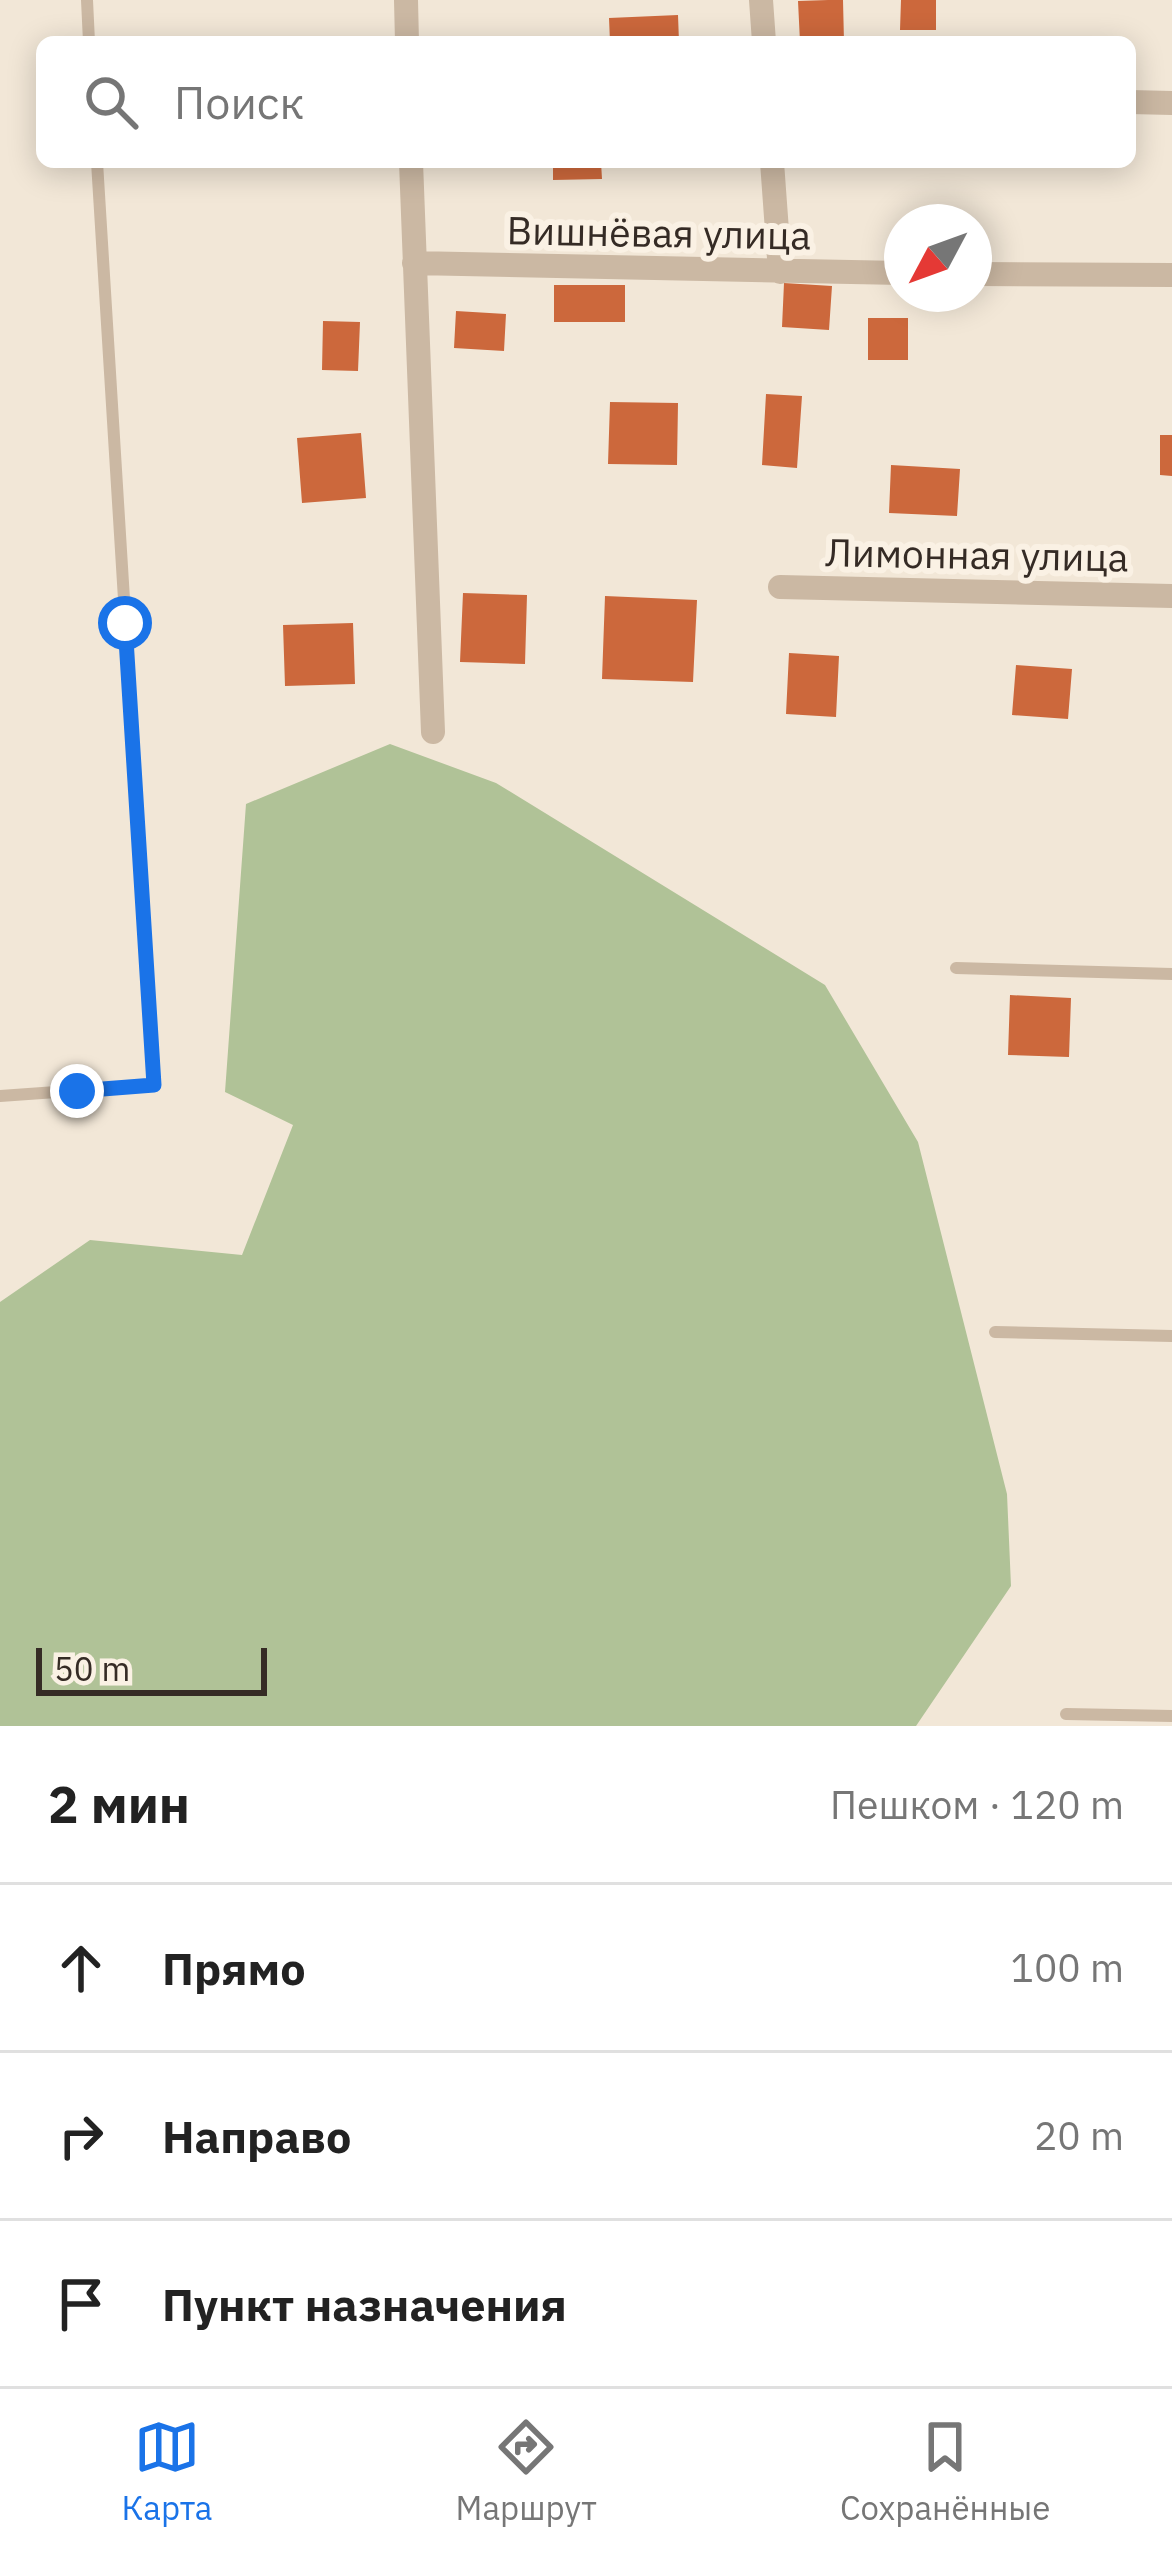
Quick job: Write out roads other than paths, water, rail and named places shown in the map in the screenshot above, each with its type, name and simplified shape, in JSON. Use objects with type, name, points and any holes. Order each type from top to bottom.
[{"type":"street","points":[[406,0],[407,36]]},
{"type":"street","points":[[760,0],[763,36]]},
{"type":"street","points":[[1136,102],[1172,103]]},
{"type":"street","points":[[411,168],[433,732]]},
{"type":"street","points":[[772,168],[780,272]]},
{"type":"street","name":"Вишнёвая улица","points":[[414,263],[884,273]]},
{"type":"street","points":[[992,274],[1172,275]]},
{"type":"street","name":"Лимонная улица","points":[[780,587],[1172,596]]},
{"type":"lane","points":[[87,0],[89,36]]},
{"type":"lane","points":[[0,1096],[154,1085],[97,168]]},
{"type":"lane","points":[[956,968],[1172,974]]},
{"type":"lane","points":[[995,1332],[1172,1336]]},
{"type":"lane","points":[[1066,1714],[1172,1716]]}]
